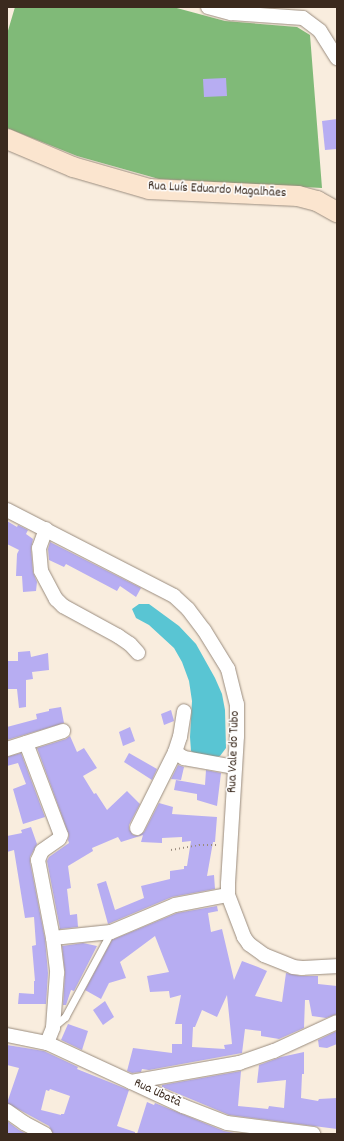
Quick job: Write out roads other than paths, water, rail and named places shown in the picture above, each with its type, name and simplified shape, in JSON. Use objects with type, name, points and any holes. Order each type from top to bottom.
[{"type":"main road","name":"Rua Luís Eduardo Magalhães","points":[[7,139],[73,167],[149,189],[298,196],[317,201],[337,212]]},
{"type":"street","points":[[208,7],[231,13],[303,18],[320,31],[336,51]]},
{"type":"street","name":"Rua Vale do Tubo","points":[[7,510],[174,596],[188,609],[204,630],[230,672],[237,704],[236,767],[228,895],[244,937],[249,944],[271,959],[298,967],[337,966]]},
{"type":"street","points":[[46,529],[39,548],[41,571],[56,599],[63,606],[118,636],[130,644],[138,653]]},
{"type":"street","points":[[137,828],[175,752],[180,737],[184,711]]},
{"type":"street","points":[[7,750],[62,731]]},
{"type":"street","points":[[26,744],[62,835],[59,839],[42,851],[38,860],[53,938],[57,973],[53,1028],[47,1043]]},
{"type":"street","points":[[175,752],[184,758],[236,767]]},
{"type":"street","points":[[53,938],[111,932],[175,905],[228,895]]},
{"type":"street","points":[[131,1082],[239,1063],[274,1051],[337,1022]]},
{"type":"street","name":"Rua Ubatã","points":[[7,1035],[47,1043],[86,1059],[183,1106],[227,1123],[313,1134]]},
{"type":"street","points":[[7,1110],[24,1123],[44,1134]]},
{"type":"lane","points":[[53,1028],[65,1017],[111,932]]},
{"type":"water","points":[[139,604],[149,604],[179,626],[196,644],[215,678],[222,694],[225,710],[226,748],[220,756],[209,759],[197,755],[191,751],[190,737],[192,701],[189,681],[182,662],[174,648],[149,625],[136,618],[132,609]]}]
